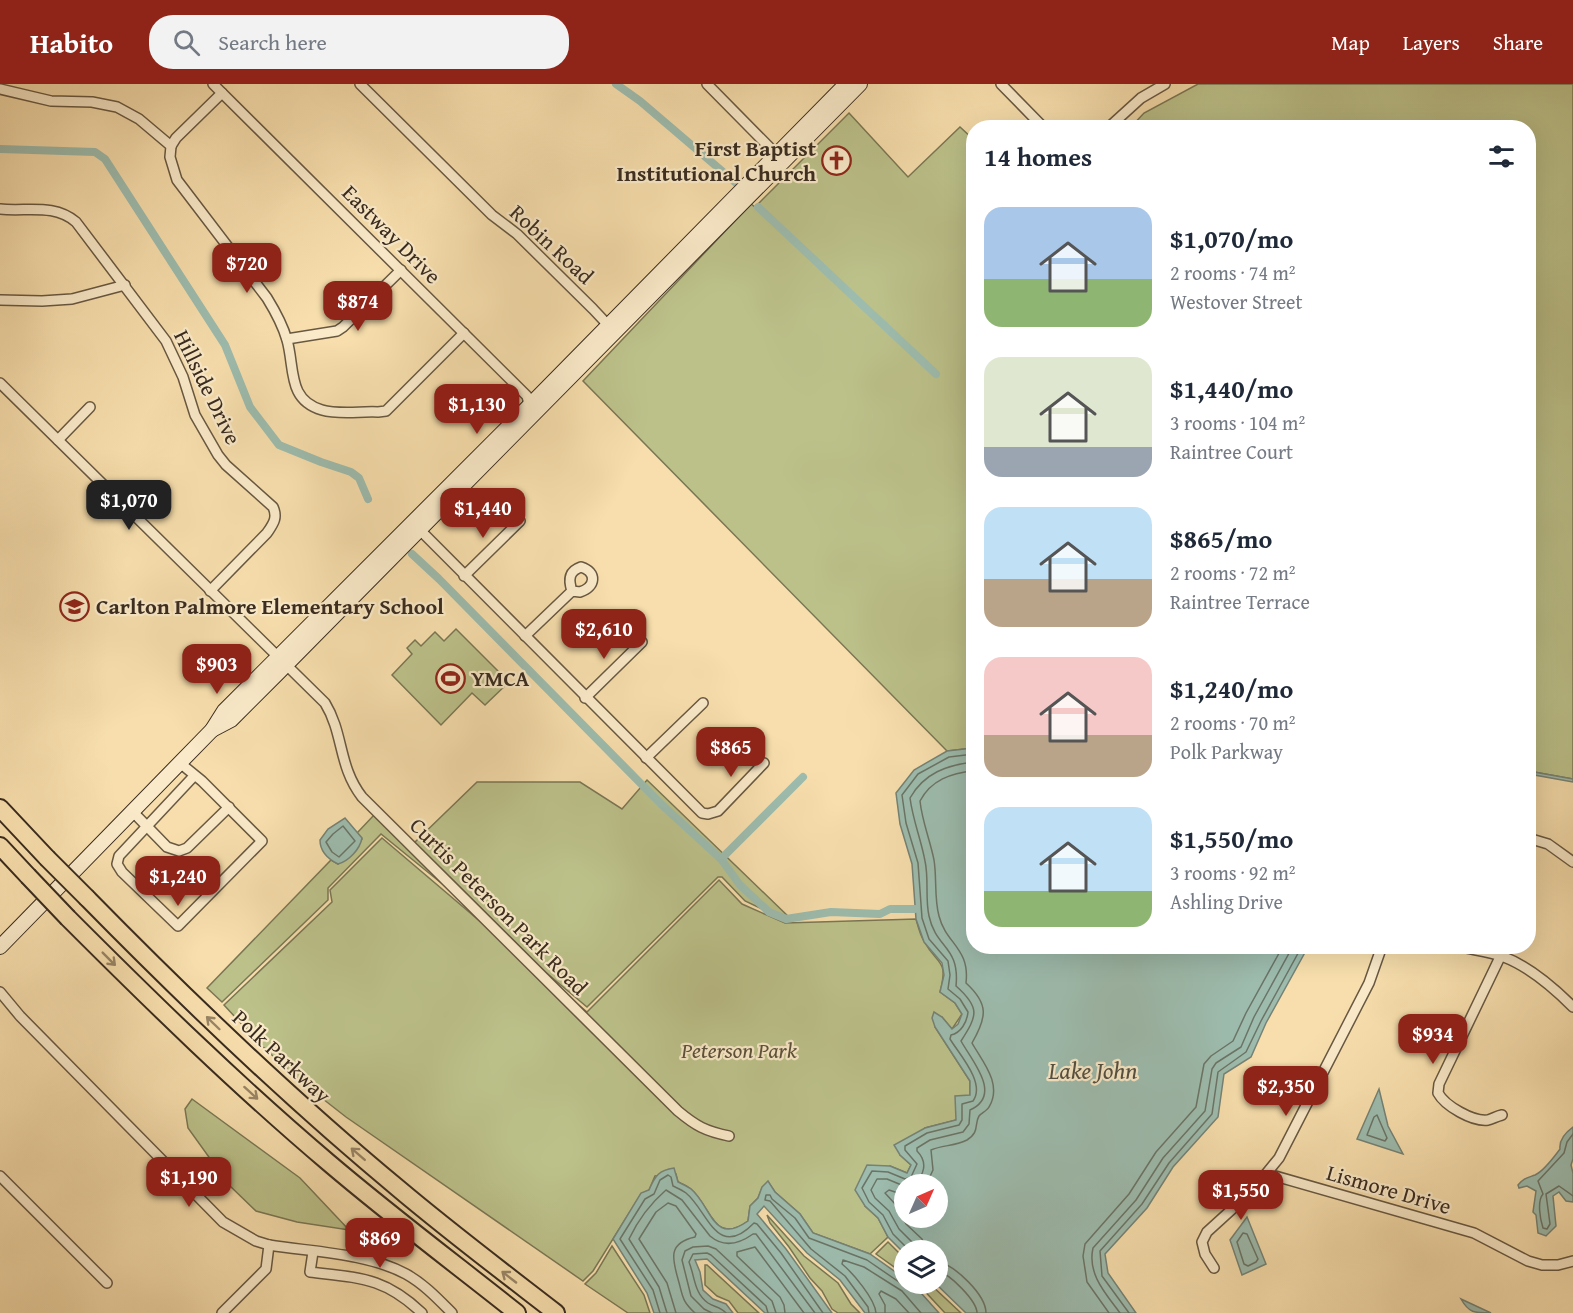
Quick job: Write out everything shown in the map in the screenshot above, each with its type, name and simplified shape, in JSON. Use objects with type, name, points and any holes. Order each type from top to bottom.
[{"type":"highway","points":[[0,798],[42,853]]},
{"type":"highway","name":"Polk Parkway","points":[[0,808],[182,993],[319,1121],[399,1189],[556,1313]]},
{"type":"highway","points":[[0,846],[151,1001],[233,1077],[329,1163],[517,1313]]},
{"type":"street","name":"Eastway Drive","points":[[213,84],[527,396],[530,412]]},
{"type":"street","name":"Robin Road","points":[[360,84],[492,215],[517,234],[610,331]]},
{"type":"street","points":[[706,84],[780,158]]},
{"type":"street","points":[[1000,84],[1036,120]]},
{"type":"street","points":[[1116,120],[1148,88],[1165,84]]},
{"type":"street","points":[[0,947],[212,730],[231,720],[282,662],[854,85]]},
{"type":"street","points":[[0,88],[51,101],[92,102],[117,107],[139,119],[171,146]]},
{"type":"street","points":[[222,93],[176,138],[171,146],[170,157],[177,180],[267,298],[287,339],[292,377],[303,399],[324,411],[378,412],[391,407],[464,333]]},
{"type":"street","name":"Hillside Drive","points":[[0,209],[55,210],[66,214],[76,222],[160,332],[172,352],[195,415],[218,455],[275,511],[274,523],[267,533],[210,591]]},
{"type":"street","points":[[287,339],[337,331],[401,270]]},
{"type":"street","points":[[0,300],[72,299],[125,285]]},
{"type":"street","name":"Curtis Peterson Park Road","points":[[0,383],[326,703],[331,712],[348,772],[353,785],[362,797],[678,1111],[694,1125],[708,1132],[729,1136]]},
{"type":"street","points":[[58,440],[90,407]]},
{"type":"street","points":[[464,576],[520,521]]},
{"type":"street","points":[[416,526],[702,813],[716,812],[764,764]]},
{"type":"street","points":[[525,636],[572,591]]},
{"type":"street","points":[[585,698],[642,642]]},
{"type":"street","points":[[646,758],[703,703]]},
{"type":"street","points":[[180,763],[229,807],[262,841],[178,926],[122,872],[117,864],[119,856],[194,776]]},
{"type":"street","points":[[134,812],[167,847],[174,851],[183,851],[229,807]]},
{"type":"street","points":[[1536,840],[1548,844],[1573,862]]},
{"type":"street","points":[[1214,1268],[1205,1254],[1202,1242],[1207,1232],[1268,1174],[1284,1150],[1369,983],[1380,954]]},
{"type":"street","points":[[1492,954],[1530,971],[1573,1007]]},
{"type":"street","points":[[1501,956],[1438,1084],[1438,1093],[1448,1106],[1472,1117],[1486,1120],[1502,1115]]},
{"type":"street","points":[[0,992],[20,1016],[206,1206],[236,1230],[269,1245],[358,1258],[400,1271],[420,1283],[452,1313]]},
{"type":"street","name":"Lismore Drive","points":[[1268,1174],[1474,1233],[1528,1261],[1550,1265],[1573,1261]]},
{"type":"street","points":[[0,1176],[107,1283]]},
{"type":"street","points":[[222,1313],[266,1269],[269,1245]]},
{"type":"street","points":[[313,1252],[310,1272],[364,1278],[378,1282],[403,1296],[422,1313]]},
{"type":"green space","points":[[1198,84],[1573,84],[1573,779],[1536,772],[1536,120],[1137,120],[1144,113]]},
{"type":"green space","points":[[849,113],[908,177],[960,127],[966,133],[966,749],[947,751],[583,381],[751,204],[755,207]]},
{"type":"green space","name":"YMCA","points":[[456,629],[509,682],[485,705],[472,693],[441,725],[392,675],[412,654],[407,648],[415,640],[421,646],[435,632],[444,641]]},
{"type":"green space","points":[[647,780],[792,920],[786,920],[745,901],[722,877],[718,877],[587,1007],[537,965],[414,843],[477,782],[580,782],[622,809]]},
{"type":"green space","points":[[374,815],[451,891],[381,834],[328,888],[328,900],[222,1002],[207,988],[331,860],[338,864],[362,839],[357,833]]},
{"type":"green space","name":"Peterson Park","points":[[382,838],[587,1012],[719,880],[742,904],[785,923],[916,919],[923,939],[942,968],[940,992],[955,1003],[962,1014],[952,1029],[942,1017],[935,1027],[970,1081],[970,1096],[956,1120],[925,1128],[900,1155],[911,1165],[907,1173],[890,1166],[865,1206],[878,1218],[888,1237],[870,1254],[813,1233],[800,1214],[775,1192],[768,1182],[750,1206],[748,1221],[736,1228],[727,1229],[720,1227],[714,1221],[691,1189],[678,1182],[676,1174],[655,1176],[649,1190],[641,1194],[593,1271],[583,1281],[346,1117],[300,1081],[260,1044],[224,1005],[332,902],[330,890]]},
{"type":"green space","points":[[192,1099],[300,1178],[349,1230],[297,1222],[256,1211],[229,1185],[188,1128],[185,1109]]},
{"type":"green space","points":[[767,1215],[804,1256],[838,1283],[851,1304],[860,1313],[838,1313],[832,1309],[822,1291],[770,1223]]},
{"type":"green space","points":[[888,1242],[894,1248],[894,1267],[876,1254]]},
{"type":"green space","points":[[612,1246],[644,1295],[650,1313],[628,1313],[585,1284],[596,1273]]},
{"type":"green space","points":[[705,1265],[759,1313],[738,1313],[729,1301],[717,1296],[705,1285]]},
{"type":"green space","points":[[927,1294],[941,1294],[961,1313],[945,1313]]},
{"type":"water","name":"Lake John","points":[[966,749],[966,954],[1304,954],[1266,1023],[1251,1057],[1224,1074],[1218,1117],[1173,1167],[1147,1208],[1105,1254],[1108,1273],[1136,1313],[966,1313],[946,1294],[948,1240],[894,1240],[894,1243],[888,1237],[878,1218],[865,1206],[855,1190],[867,1165],[890,1166],[907,1173],[911,1165],[900,1155],[894,1145],[925,1128],[956,1120],[955,1096],[970,1095],[970,1081],[935,1027],[932,1018],[934,1012],[942,1017],[952,1029],[958,1024],[962,1014],[955,1003],[940,992],[944,975],[942,963],[924,942],[916,919],[912,864],[900,824],[896,793],[914,770],[947,751]]},
{"type":"water","points":[[1536,772],[1573,779],[1573,782],[1536,775]]},
{"type":"water","points":[[345,818],[362,838],[353,854],[338,864],[325,854],[320,840],[328,829]]},
{"type":"water","points":[[1379,1089],[1388,1126],[1403,1154],[1357,1139]]},
{"type":"water","points":[[1573,1127],[1571,1165],[1573,1202],[1566,1201],[1559,1192],[1553,1196],[1556,1226],[1546,1236],[1538,1233],[1536,1215],[1533,1212],[1536,1191],[1527,1186],[1519,1188],[1518,1185],[1545,1167],[1560,1149],[1564,1136]]},
{"type":"water","points":[[674,1168],[678,1182],[691,1189],[714,1221],[720,1227],[727,1229],[736,1228],[748,1221],[750,1206],[758,1198],[762,1187],[768,1181],[775,1192],[800,1214],[813,1233],[870,1254],[894,1271],[894,1294],[922,1294],[939,1313],[865,1313],[840,1280],[807,1253],[764,1206],[757,1214],[786,1249],[832,1313],[765,1313],[707,1259],[695,1260],[703,1290],[713,1299],[726,1304],[733,1313],[654,1313],[647,1293],[613,1239],[641,1193],[649,1190],[661,1172]]},
{"type":"water","points":[[1247,1217],[1266,1264],[1242,1275],[1230,1240]]},
{"type":"water","points":[[1461,1299],[1491,1313],[1473,1311]]},
{"type":"waterway","points":[[616,84],[640,101],[736,183]]},
{"type":"waterway","points":[[0,149],[95,152],[105,159],[225,345],[250,407],[279,445],[351,472],[359,478],[368,499]]},
{"type":"waterway","points":[[758,207],[936,374]]},
{"type":"waterway","points":[[412,554],[661,804],[721,859],[740,885],[769,912],[786,919],[831,912],[880,914],[890,909],[915,909]]},
{"type":"waterway","points":[[721,859],[803,777]]},
{"type":"place","name":"First Baptist Institutional Church","points":[[837,161]]},
{"type":"place","name":"Carlton Palmore Elementary School","points":[[75,606]]},
{"type":"place","name":"YMCA","points":[[450,678]]}]
